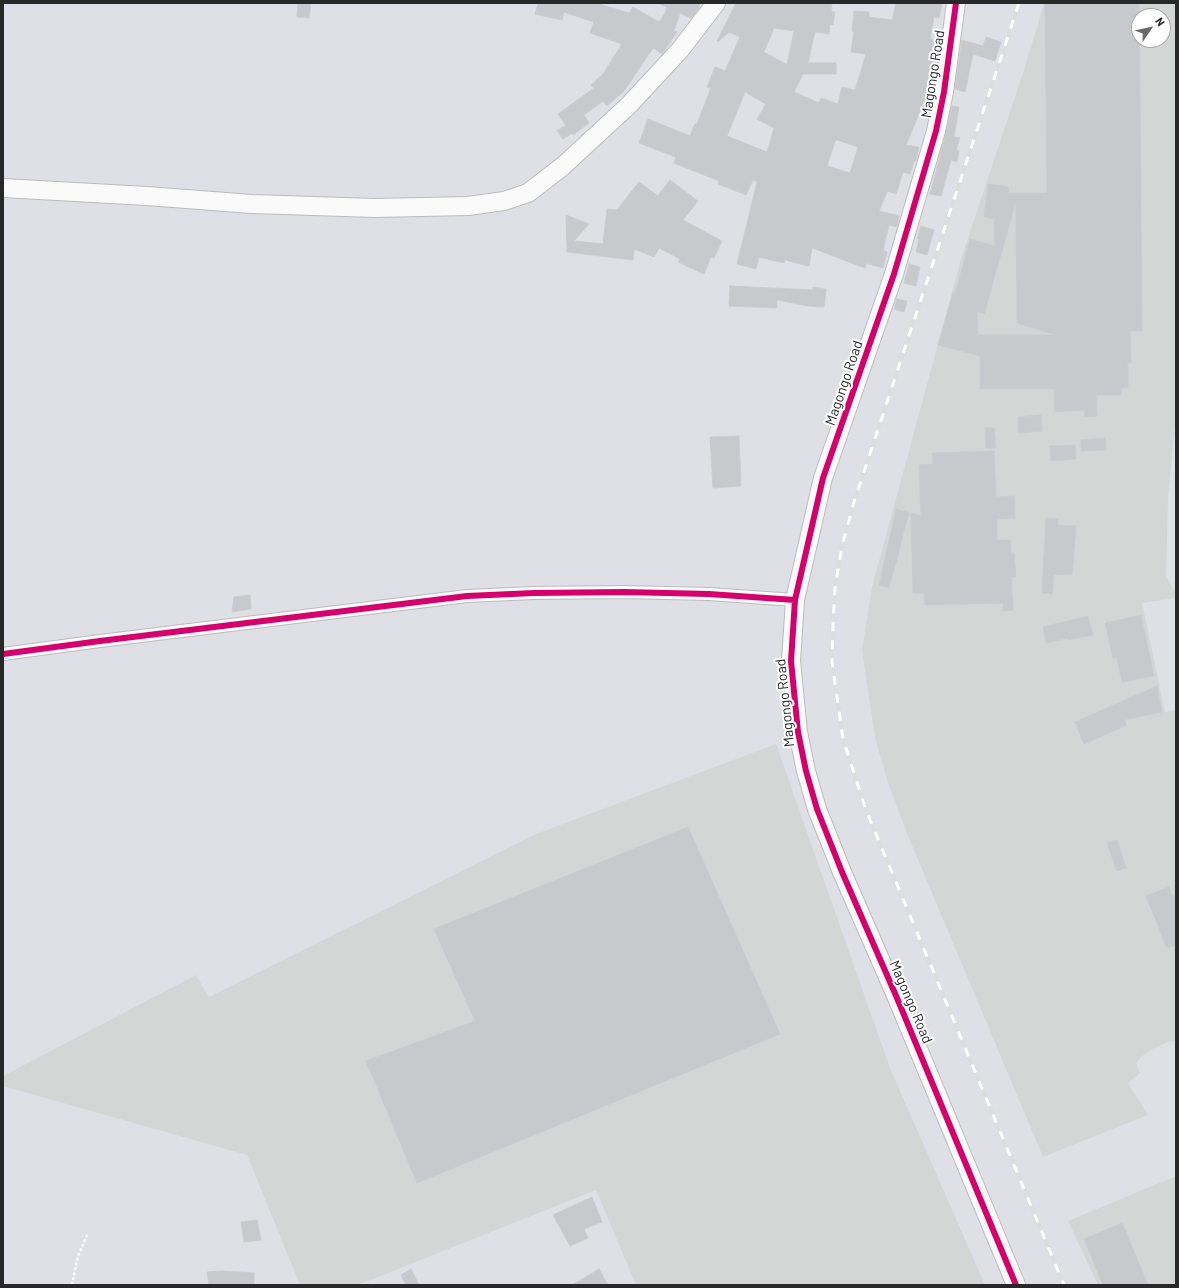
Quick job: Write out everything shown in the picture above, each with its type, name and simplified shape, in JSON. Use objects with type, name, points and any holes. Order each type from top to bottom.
[{"type":"street","points":[[3,188],[147,196],[252,204],[375,208],[468,206],[504,201],[528,193],[563,166],[618,116],[680,50],[716,3]]},
{"type":"street","name":"Magongo Road","points":[[956,3],[944,92],[936,131],[894,274],[823,478],[795,600],[791,661],[798,732],[806,771],[817,809],[842,872],[897,998],[1016,1285]]},
{"type":"street","points":[[3,654],[467,596],[534,593],[624,592],[709,594],[795,600]]},
{"type":"path","points":[[72,1285],[78,1256],[88,1233]]},
{"type":"shaded area","points":[[1044,3],[1176,3],[1176,415],[1168,497],[1166,576],[1176,594],[1176,598],[1142,603],[1165,712],[1176,710],[1176,1041],[1168,1042],[1152,1049],[1141,1057],[1136,1063],[1140,1073],[1128,1083],[1148,1115],[1043,1157],[908,836],[888,783],[875,738],[862,650],[872,587],[961,259],[1024,70]]},
{"type":"shaded area","points":[[776,744],[890,1068],[985,1285],[636,1285],[596,1190],[358,1285],[300,1285],[247,1155],[3,1086],[3,1076],[196,975],[209,997],[536,834]]},
{"type":"shaded area","points":[[1176,1176],[1176,1285],[1098,1285],[1068,1221]]},
{"type":"building","points":[[298,3],[311,3],[309,18],[297,17]]},
{"type":"building","points":[[538,3],[596,3],[629,13],[633,7],[659,22],[667,7],[657,3],[700,3],[699,8],[691,18],[680,13],[674,31],[677,32],[662,54],[653,48],[624,91],[607,106],[603,101],[584,115],[589,123],[573,135],[572,133],[563,139],[557,131],[566,125],[558,114],[594,88],[591,85],[603,74],[622,44],[590,33],[594,22],[564,12],[562,20],[535,14]]},
{"type":"building","points":[[736,3],[832,3],[831,12],[835,12],[833,25],[830,24],[829,34],[815,32],[808,63],[836,63],[836,74],[803,74],[794,92],[819,103],[821,98],[838,104],[842,87],[855,90],[866,54],[851,52],[854,32],[852,31],[854,11],[869,12],[869,17],[892,20],[896,3],[942,3],[939,18],[934,17],[930,39],[937,41],[934,52],[939,53],[934,90],[925,110],[921,109],[906,145],[919,147],[916,161],[914,161],[910,174],[903,172],[896,194],[887,191],[879,211],[899,216],[897,227],[889,225],[883,250],[887,252],[883,268],[866,263],[865,268],[812,248],[809,266],[785,260],[784,263],[759,257],[756,269],[737,264],[757,182],[753,180],[746,195],[718,184],[719,181],[674,163],[676,157],[639,143],[648,119],[690,136],[695,124],[697,124],[711,88],[707,87],[715,67],[725,71],[740,37],[729,32],[718,42],[717,41]],"holes":[[[774,28],[794,31],[787,65],[764,52]],[[745,92],[766,104],[757,119],[774,128],[767,152],[727,136]],[[837,140],[858,147],[850,173],[827,166]]]},
{"type":"building","points":[[1045,3],[1139,3],[1139,8],[1131,8],[1131,48],[1139,48],[1142,331],[1130,331],[1131,363],[1128,363],[1128,388],[1121,388],[1121,395],[1096,395],[1097,416],[1085,417],[1084,410],[1055,412],[1054,389],[980,389],[980,356],[938,345],[953,293],[955,294],[970,239],[995,246],[994,219],[984,217],[988,184],[1009,187],[1008,193],[1047,193]],"holes":[[[1016,201],[1017,323],[1056,335],[978,335],[977,311],[984,314]]]},
{"type":"building","points":[[986,37],[1001,42],[995,61],[973,54],[965,92],[955,89],[962,40],[983,46]]},
{"type":"building","points":[[952,106],[959,107],[954,137],[960,138],[956,150],[959,151],[957,162],[951,160],[941,196],[930,194],[946,133]]},
{"type":"building","points":[[670,180],[698,201],[683,220],[722,241],[714,258],[711,257],[704,274],[678,262],[680,259],[659,248],[654,257],[634,249],[633,260],[567,252],[566,215],[589,224],[574,241],[603,244],[607,209],[617,210],[639,182],[658,196]]},
{"type":"building","points":[[921,226],[934,230],[927,255],[916,252],[919,239],[917,239]]},
{"type":"building","points":[[909,264],[920,267],[916,286],[904,283]]},
{"type":"building","points":[[730,286],[813,290],[813,287],[826,289],[824,307],[808,306],[777,300],[777,308],[729,306]]},
{"type":"building","points":[[897,299],[907,301],[904,312],[894,309]]},
{"type":"building","points":[[1041,415],[1042,431],[1018,433],[1018,417]]},
{"type":"building","points":[[985,428],[994,428],[996,448],[986,448]]},
{"type":"building","points":[[739,436],[741,486],[713,488],[710,437]]},
{"type":"building","points":[[1105,438],[1106,450],[1081,451],[1081,440]]},
{"type":"building","points":[[1075,445],[1076,459],[1051,461],[1050,446]]},
{"type":"building","points":[[994,451],[996,497],[1014,496],[1015,518],[997,519],[997,540],[1010,540],[1011,553],[1014,553],[1016,577],[1011,577],[1013,610],[1003,611],[1003,603],[925,605],[924,593],[913,593],[911,513],[921,516],[919,465],[933,464],[932,453]]},
{"type":"building","points":[[896,509],[909,513],[889,588],[879,585]]},
{"type":"building","points":[[1046,518],[1058,519],[1058,525],[1076,526],[1072,575],[1054,574],[1052,594],[1042,593]]},
{"type":"building","points":[[250,595],[251,609],[232,612],[234,597]]},
{"type":"building","points":[[1141,615],[1154,676],[1122,682],[1117,658],[1113,658],[1105,623]]},
{"type":"building","points":[[1088,616],[1093,635],[1068,640],[1068,638],[1046,643],[1043,627]]},
{"type":"building","points":[[1157,686],[1162,712],[1124,720],[1127,725],[1084,744],[1075,722]]},
{"type":"building","points":[[688,827],[780,1034],[417,1183],[366,1061],[475,1021],[434,929]]},
{"type":"building","points":[[1117,840],[1126,868],[1117,871],[1107,843]]},
{"type":"building","points":[[1169,887],[1172,896],[1176,895],[1176,945],[1167,948],[1146,896]]},
{"type":"building","points":[[592,1197],[602,1222],[584,1229],[588,1238],[570,1246],[553,1215]]},
{"type":"building","points":[[257,1220],[261,1240],[244,1242],[241,1222]]},
{"type":"building","points":[[1122,1223],[1148,1285],[1103,1285],[1084,1239]]},
{"type":"building","points":[[411,1269],[419,1285],[406,1285],[401,1275]]},
{"type":"building","points":[[599,1269],[608,1285],[572,1285]]},
{"type":"building","points":[[223,1271],[254,1273],[254,1285],[209,1285],[207,1272]]},
{"type":"railway","points":[[1019,3],[854,502],[842,546],[835,588],[832,662],[843,739],[866,810],[1064,1285]]},
{"type":"cycle path","points":[[956,3],[944,92],[936,131],[894,274],[823,478],[795,600],[791,661],[798,732],[806,771],[817,809],[842,872],[897,998],[1016,1285]]},
{"type":"cycle path","points":[[3,654],[467,596],[534,593],[624,592],[709,594],[795,600]]}]
